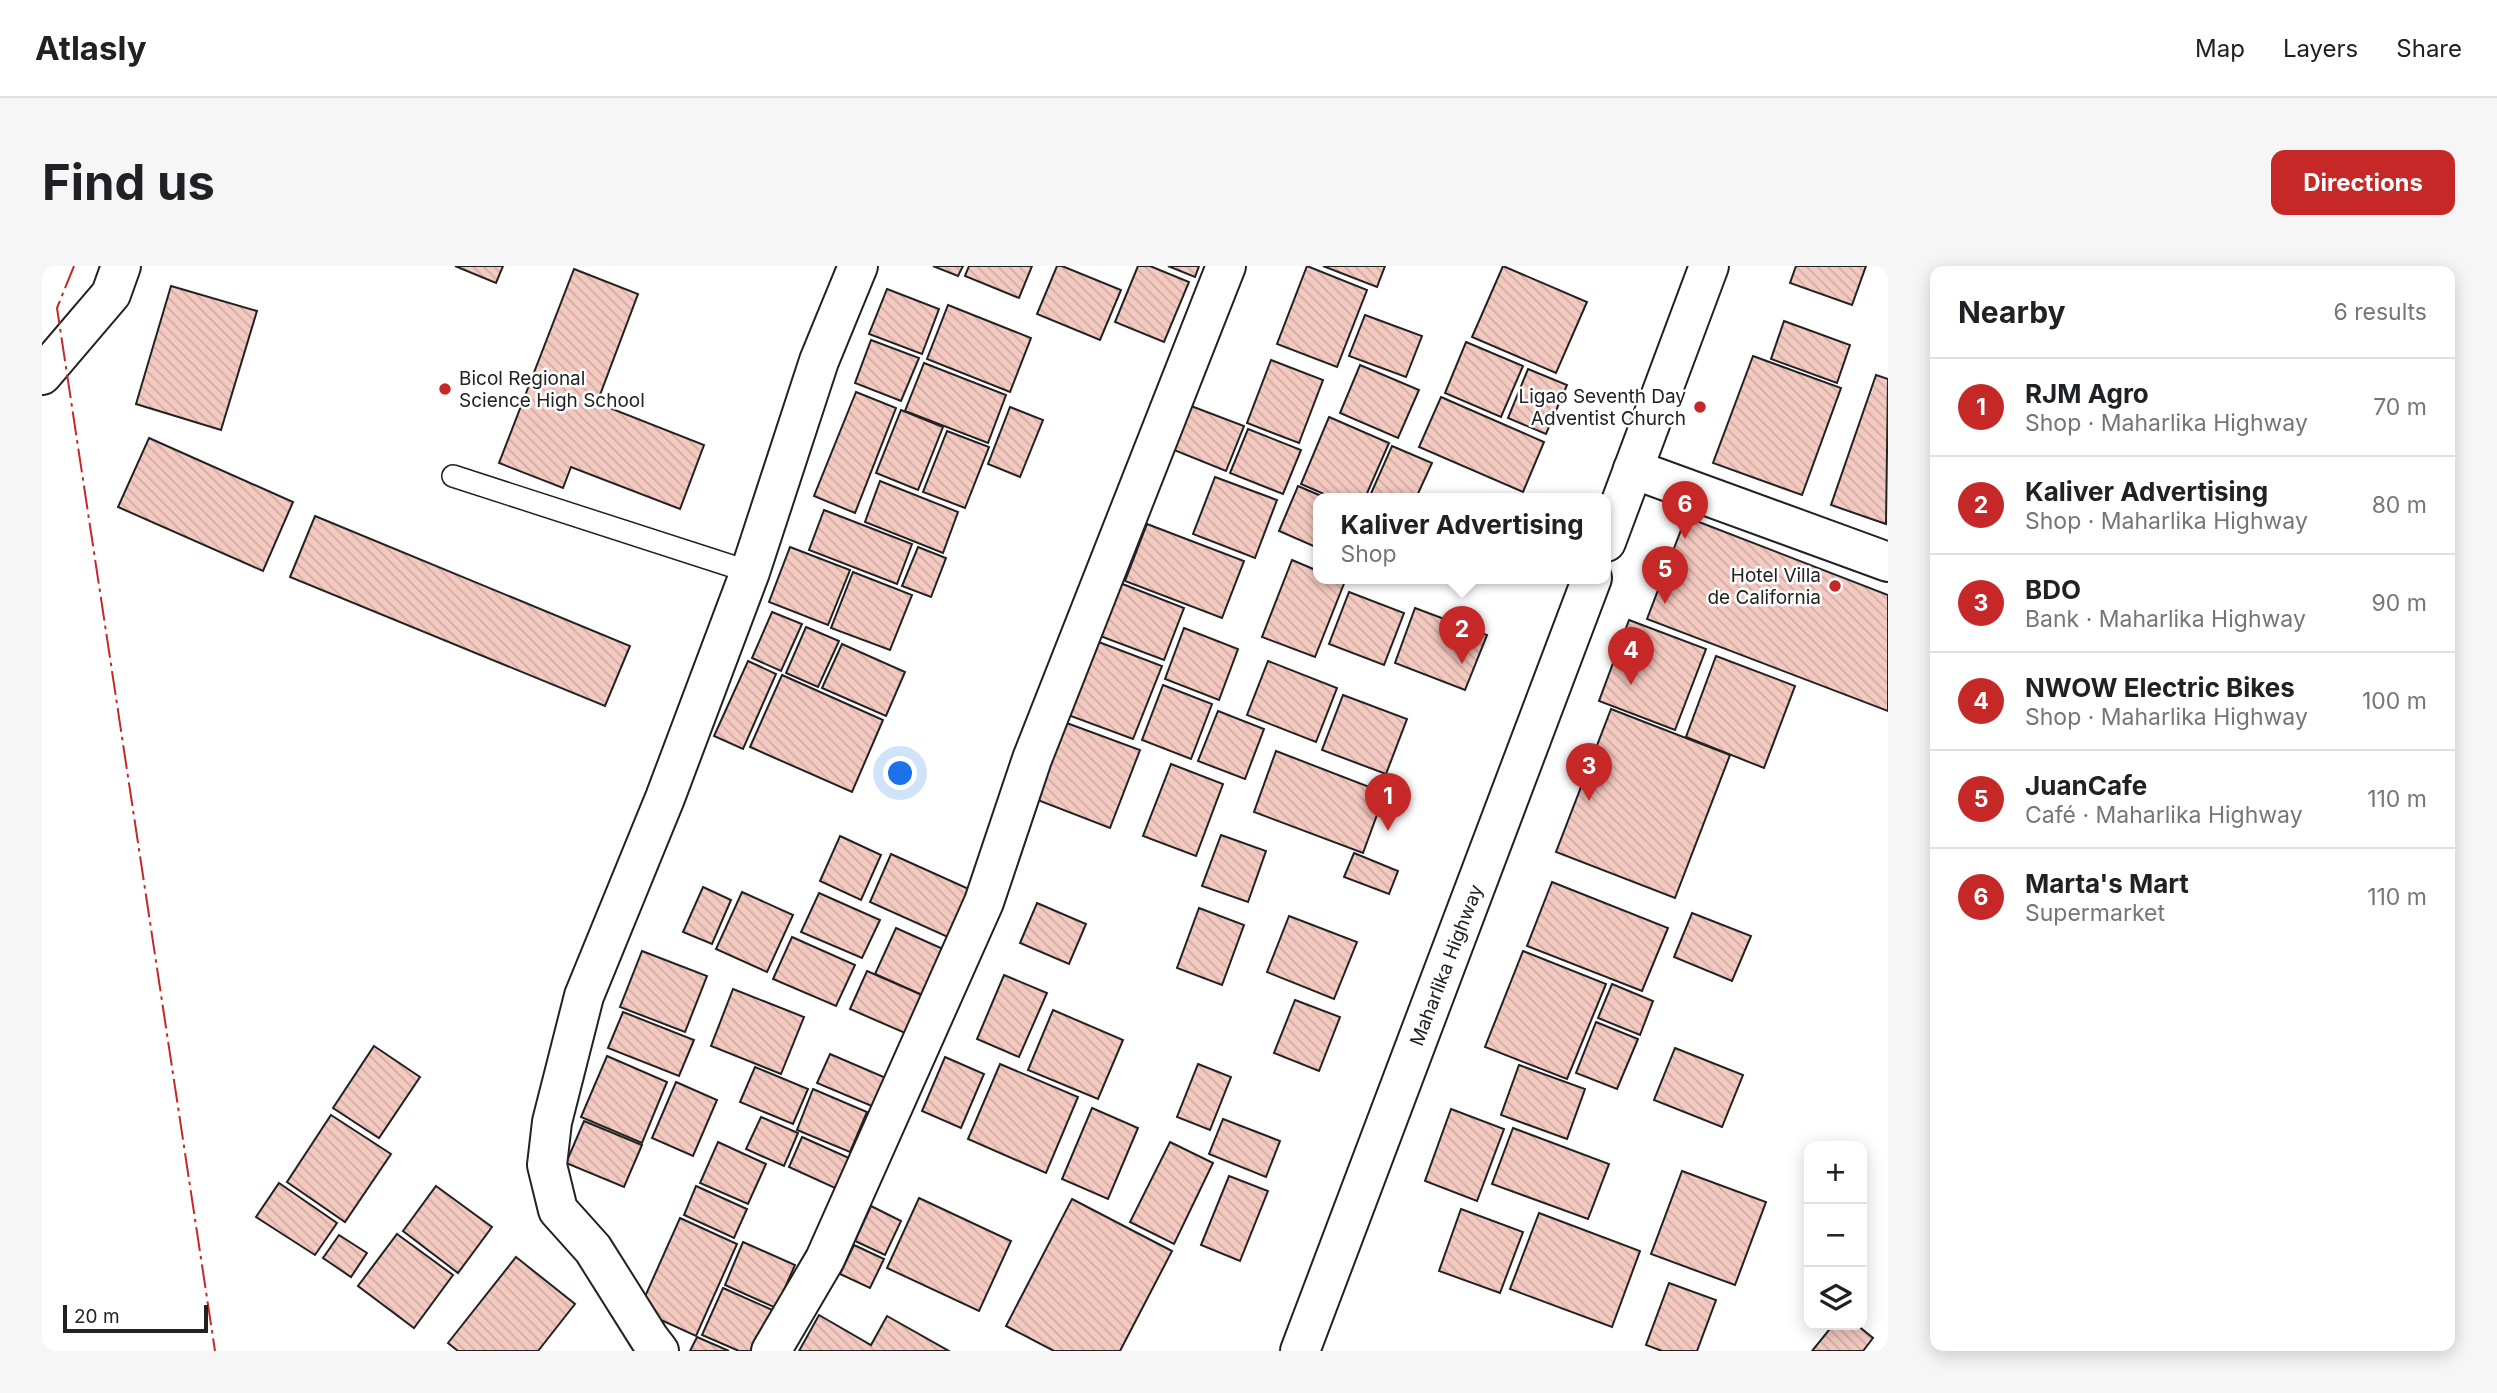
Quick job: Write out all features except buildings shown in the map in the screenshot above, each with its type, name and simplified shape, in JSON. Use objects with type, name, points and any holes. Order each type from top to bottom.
[{"type":"main road","points":[[42,374],[111,294],[121,266]]},
{"type":"main road","points":[[659,1351],[593,1249],[558,1210],[547,1165],[552,1122],[584,996],[665,798],[750,572],[820,360],[858,266]]},
{"type":"main road","points":[[771,1351],[825,1259],[984,902],[1032,759],[1226,266]]},
{"type":"main road","points":[[1611,526],[1709,266]]},
{"type":"main road","points":[[1633,469],[1888,562]]},
{"type":"main road","name":"Maharlika Highway","points":[[1300,1351],[1590,584]]},
{"type":"lane","points":[[453,476],[750,572]]},
{"type":"power","points":[[74,266],[57,308],[215,1351]]},
{"type":"place","name":"Bicol Regional Science High School","points":[[445,389]]},
{"type":"place","name":"Ligao Seventh Day Adventist Church","points":[[1700,407]]},
{"type":"place","name":"Marta's Mart","points":[[1685,539]]},
{"type":"place","name":"Hotel Villa de California","points":[[1835,586]]},
{"type":"place","name":"JuanCafe","points":[[1665,604]]},
{"type":"place","name":"Kaliver Advertising","points":[[1462,664]]},
{"type":"place","name":"NWOW Electric Bikes","points":[[1631,685]]},
{"type":"place","name":"BDO","points":[[1589,801]]},
{"type":"place","name":"RJM Agro","points":[[1388,831]]}]
